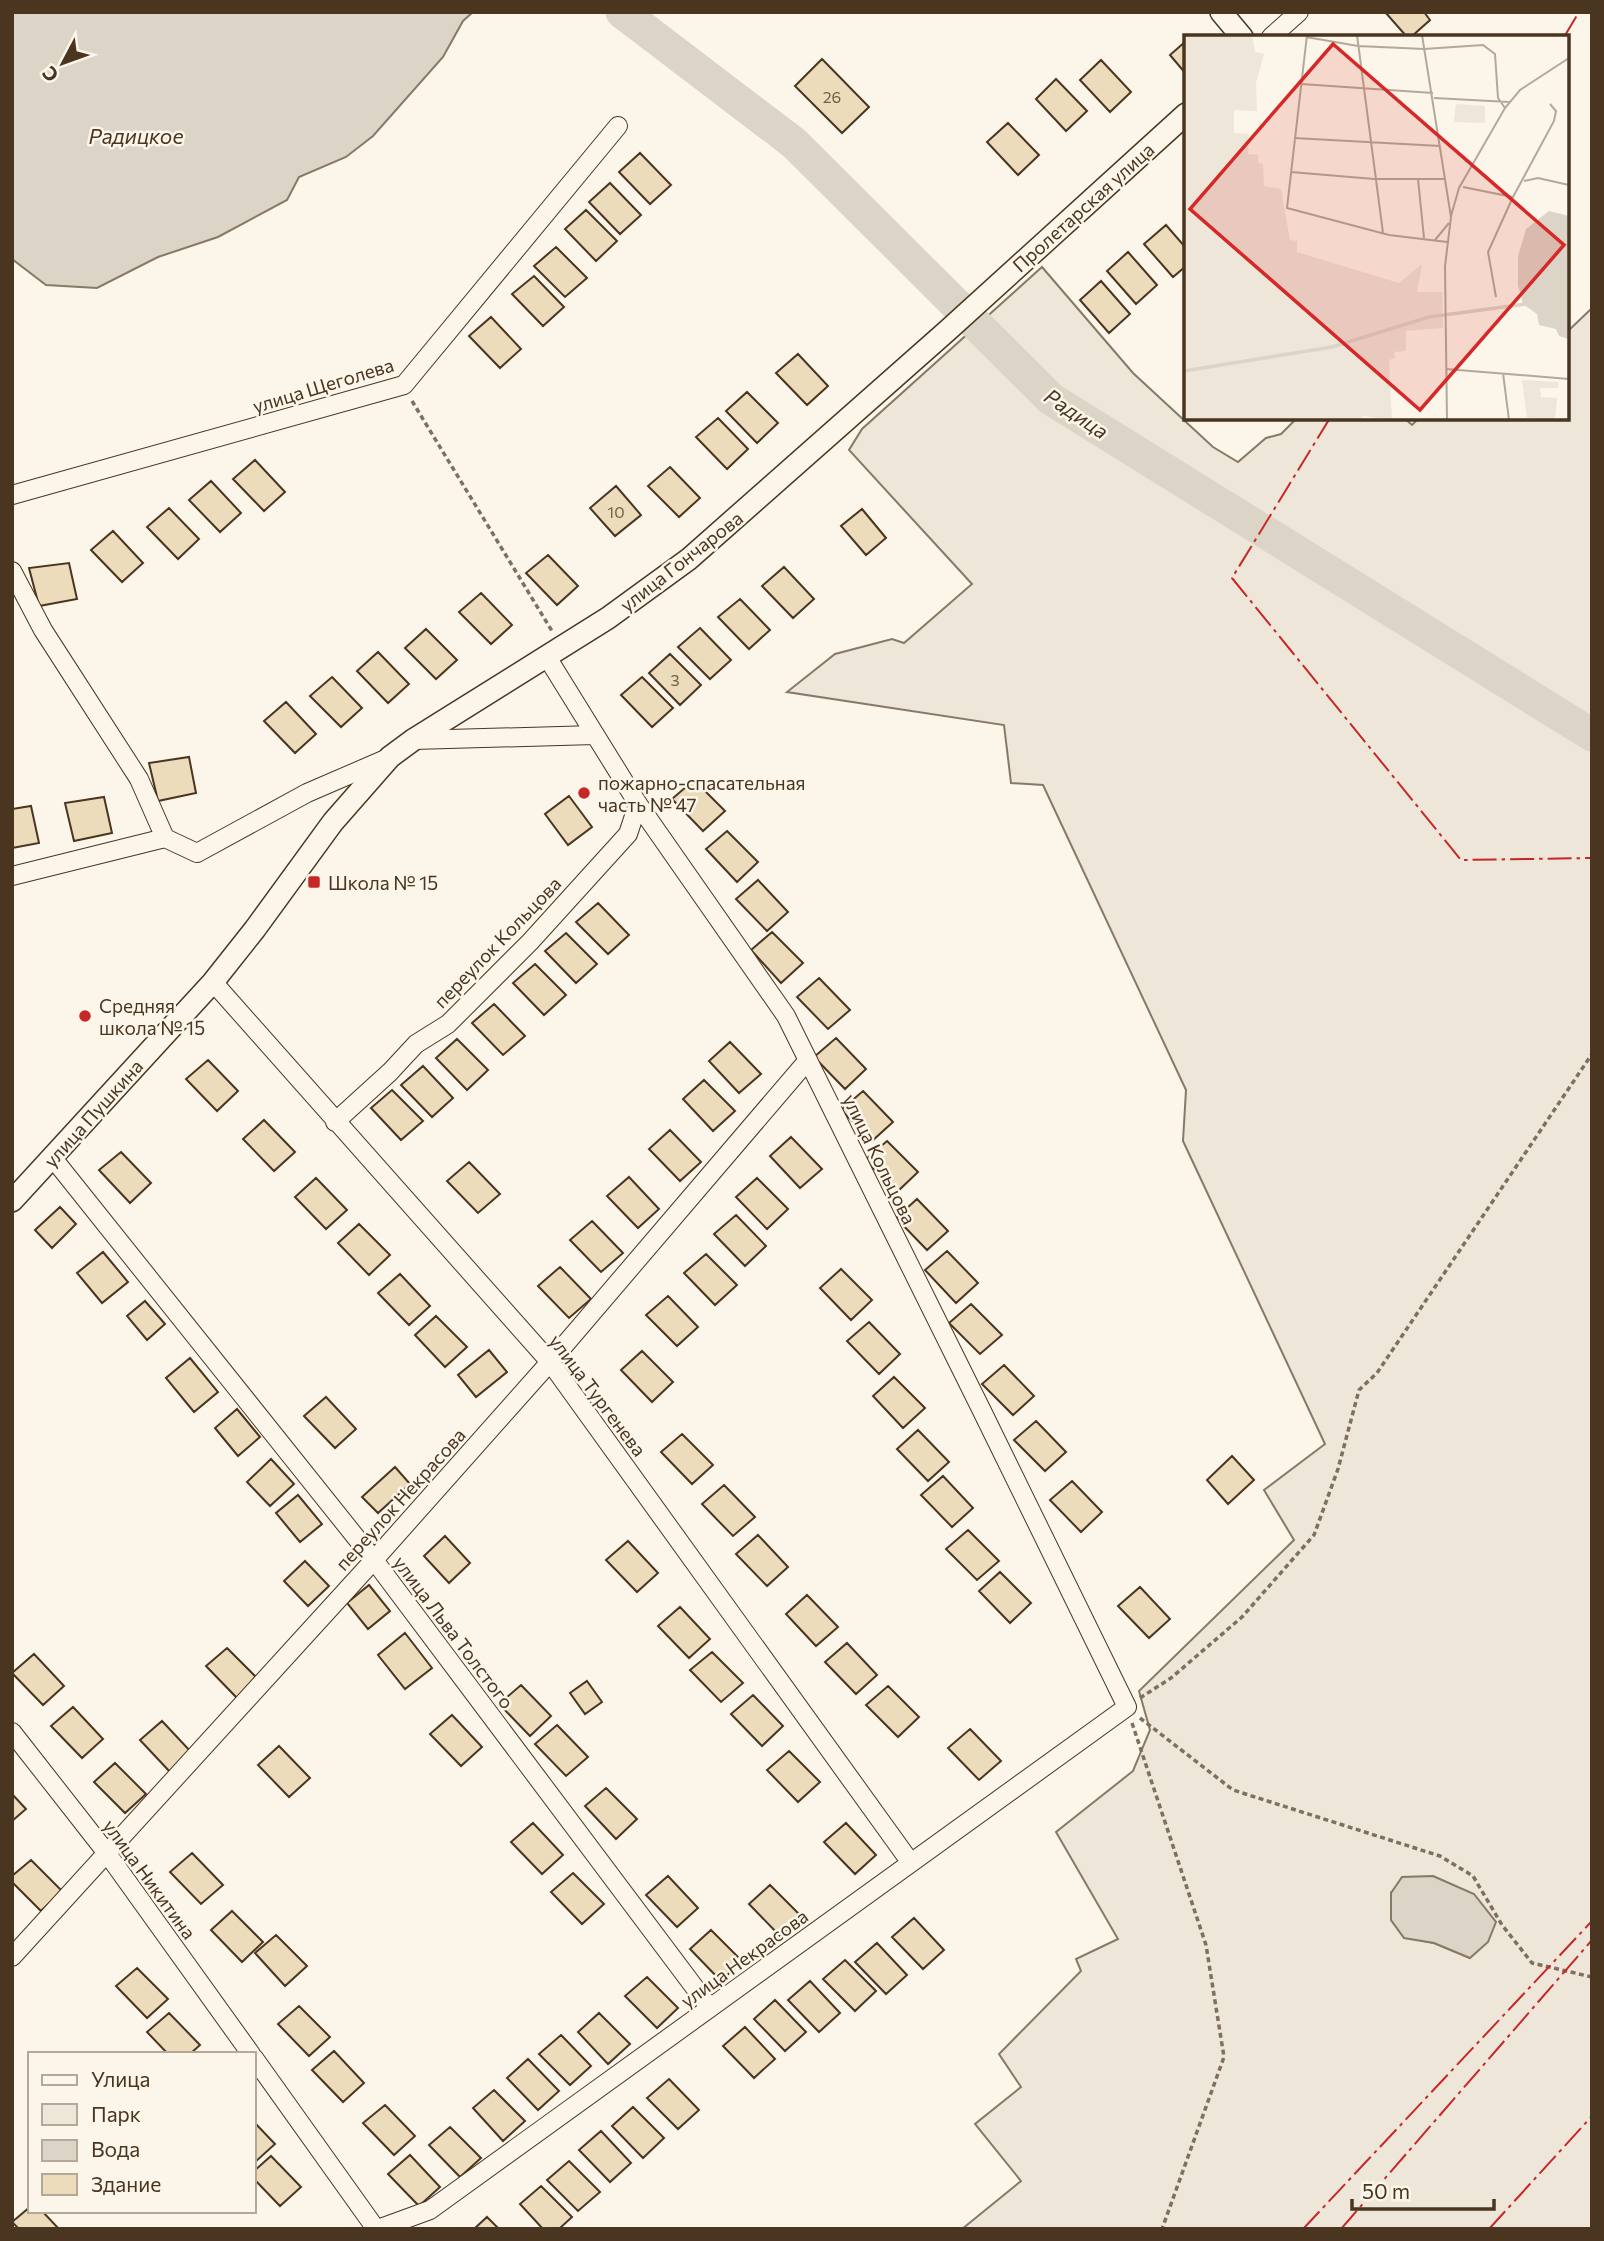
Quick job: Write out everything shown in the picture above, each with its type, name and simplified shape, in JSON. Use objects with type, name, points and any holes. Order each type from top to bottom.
[{"type":"street","points":[[1221,12],[1240,35]]},
{"type":"street","points":[[1273,35],[1299,12]]},
{"type":"street","name":"Пролетарская улица","points":[[947,331],[1184,116]]},
{"type":"street","name":"улица Щеголева","points":[[12,495],[402,386],[618,126]]},
{"type":"street","name":"улица Гончарова","points":[[255,929],[333,822],[390,757],[412,740],[608,618],[689,559],[947,331]]},
{"type":"street","points":[[12,571],[43,630],[139,779],[164,838],[12,876]]},
{"type":"street","name":"улица Кольцова","points":[[554,652],[595,735],[638,804],[786,1016],[1127,1707]]},
{"type":"street","points":[[412,740],[595,735]]},
{"type":"street","name":"улица Гончарова","points":[[164,838],[197,853],[307,793],[390,757]]},
{"type":"street","name":"переулок Кольцова","points":[[335,1122],[390,1072],[416,1044],[448,1024],[530,942],[628,834],[638,804]]},
{"type":"street","name":"улица Пушкина","points":[[12,1201],[213,982],[255,929]]},
{"type":"street","name":"улица Тургенева","points":[[213,982],[550,1362],[911,1863]]},
{"type":"street","name":"переулок Некрасова","points":[[12,1957],[374,1560],[550,1362],[808,1060]]},
{"type":"street","name":"улица Льва Толстого","points":[[52,1157],[374,1560],[710,2008]]},
{"type":"street","name":"улица Некрасова","points":[[377,2229],[430,2210],[1127,1707]]},
{"type":"street","name":"улица Никитина","points":[[12,1732],[106,1852],[250,2052]]},
{"type":"street","points":[[256,2061],[377,2229]]},
{"type":"path","points":[[402,386],[554,652]]},
{"type":"path","points":[[1127,1707],[1171,1678],[1242,1617],[1314,1535],[1338,1469],[1359,1390],[1377,1373],[1592,1054]]},
{"type":"path","points":[[1127,1707],[1233,1790],[1440,1856],[1473,1876],[1502,1925],[1532,1963],[1592,1977]]},
{"type":"path","points":[[1127,1707],[1206,1945],[1224,2057],[1162,2229]]},
{"type":"green space","points":[[1042,267],[1133,373],[1213,447],[1238,462],[1266,438],[1281,434],[1295,420],[1406,420],[1412,425],[1417,420],[1569,420],[1569,330],[1592,308],[1592,2229],[962,2229],[1021,2181],[975,2124],[1021,2087],[999,2054],[1081,1971],[1076,1959],[1118,1939],[1056,1832],[1133,1771],[1150,1730],[1139,1691],[1294,1540],[1264,1490],[1325,1444],[1183,1141],[1186,1090],[1043,785],[1011,783],[1004,725],[787,692],[835,654],[892,639],[904,643],[972,584],[849,450],[862,429]],"holes":[[[1391,1893],[1470,1958],[1434,1943],[1404,1937],[1391,1920]]]},
{"type":"water","name":"Радицкое","points":[[12,12],[473,12],[463,21],[443,57],[373,136],[346,157],[299,177],[287,200],[218,237],[158,257],[97,288],[46,285],[12,259]]},
{"type":"water","points":[[1433,1876],[1474,1894],[1496,1922],[1488,1942],[1470,1958],[1434,1943],[1404,1938],[1391,1920],[1391,1893],[1402,1877]]},
{"type":"building","points":[[1385,12],[1424,12],[1430,20],[1413,35],[1405,35]]},
{"type":"building","points":[[1184,43],[1184,72],[1170,55]]},
{"type":"building","points":[[822,59],[869,107],[842,133],[795,86]]},
{"type":"building","points":[[1101,60],[1131,92],[1110,112],[1080,80]]},
{"type":"building","points":[[1056,79],[1087,111],[1066,131],[1036,99]]},
{"type":"building","points":[[1008,123],[1039,155],[1018,175],[987,142]]},
{"type":"building","points":[[640,153],[671,185],[650,204],[619,172]]},
{"type":"building","points":[[610,183],[641,215],[620,234],[589,202]]},
{"type":"building","points":[[586,210],[617,241],[596,261],[565,229]]},
{"type":"building","points":[[1166,225],[1184,246],[1184,268],[1173,277],[1144,244]]},
{"type":"building","points":[[556,247],[587,278],[565,297],[534,266]]},
{"type":"building","points":[[1128,252],[1157,285],[1136,304],[1107,271]]},
{"type":"building","points":[[534,276],[564,307],[543,326],[512,294]]},
{"type":"building","points":[[1101,281],[1130,314],[1109,333],[1080,300]]},
{"type":"building","points":[[491,317],[521,349],[500,368],[469,336]]},
{"type":"building","points":[[798,354],[828,386],[807,405],[776,373]]},
{"type":"building","points":[[747,392],[778,423],[757,443],[726,411]]},
{"type":"building","points":[[718,418],[748,449],[727,469],[696,437]]},
{"type":"building","points":[[255,460],[285,492],[264,511],[233,479]]},
{"type":"building","points":[[670,467],[700,498],[679,517],[648,486]]},
{"type":"building","points":[[211,481],[241,513],[220,532],[189,500]]},
{"type":"building","points":[[616,486],[641,515],[615,536],[590,508]]},
{"type":"building","points":[[169,508],[199,539],[178,559],[147,527]]},
{"type":"building","points":[[862,509],[886,538],[866,555],[841,526]]},
{"type":"building","points":[[113,531],[143,563],[122,582],[91,550]]},
{"type":"building","points":[[548,555],[578,586],[557,605],[526,573]]},
{"type":"building","points":[[69,563],[77,599],[39,606],[29,568]]},
{"type":"building","points":[[784,567],[814,599],[793,618],[762,586]]},
{"type":"building","points":[[481,593],[512,625],[491,644],[459,612]]},
{"type":"building","points":[[740,599],[770,630],[749,649],[718,617]]},
{"type":"building","points":[[700,628],[731,660],[710,679],[678,647]]},
{"type":"building","points":[[426,629],[457,660],[436,679],[405,648]]},
{"type":"building","points":[[378,652],[409,684],[388,703],[357,671]]},
{"type":"building","points":[[670,654],[701,685],[680,705],[649,673]]},
{"type":"building","points":[[332,677],[362,708],[341,727],[310,696]]},
{"type":"building","points":[[642,677],[673,708],[652,727],[621,695]]},
{"type":"building","points":[[286,702],[316,734],[295,753],[264,721]]},
{"type":"building","points":[[189,757],[196,793],[158,801],[149,763]]},
{"type":"building","points":[[694,780],[725,811],[703,831],[672,799]]},
{"type":"building","points":[[569,796],[592,827],[568,845],[545,814]]},
{"type":"building","points":[[104,797],[112,833],[74,841],[65,803]]},
{"type":"building","points":[[31,806],[39,843],[12,848],[12,809]]},
{"type":"building","points":[[727,831],[758,862],[737,882],[706,849]]},
{"type":"building","points":[[758,880],[788,912],[767,931],[736,899]]},
{"type":"building","points":[[598,903],[629,935],[608,954],[576,922]]},
{"type":"building","points":[[772,932],[803,963],[781,983],[751,950]]},
{"type":"building","points":[[566,933],[597,964],[576,983],[545,951]]},
{"type":"building","points":[[535,964],[566,995],[544,1015],[513,983]]},
{"type":"building","points":[[819,978],[850,1010],[828,1029],[797,997]]},
{"type":"building","points":[[494,1004],[525,1036],[503,1055],[472,1023]]},
{"type":"building","points":[[836,1038],[866,1069],[845,1089],[814,1057]]},
{"type":"building","points":[[457,1039],[488,1070],[467,1090],[436,1058]]},
{"type":"building","points":[[730,1042],[761,1074],[739,1093],[709,1061]]},
{"type":"building","points":[[208,1060],[238,1091],[217,1111],[186,1079]]},
{"type":"building","points":[[423,1066],[453,1098],[432,1117],[401,1085]]},
{"type":"building","points":[[704,1080],[735,1111],[713,1131],[683,1099]]},
{"type":"building","points":[[392,1090],[423,1121],[401,1140],[371,1108]]},
{"type":"building","points":[[863,1091],[893,1122],[872,1141],[841,1110]]},
{"type":"building","points":[[264,1120],[295,1152],[274,1171],[243,1139]]},
{"type":"building","points":[[670,1130],[701,1162],[680,1181],[649,1149]]},
{"type":"building","points":[[791,1137],[822,1169],[800,1188],[770,1156]]},
{"type":"building","points":[[887,1141],[918,1172],[897,1192],[865,1160]]},
{"type":"building","points":[[121,1152],[151,1183],[130,1203],[99,1170]]},
{"type":"building","points":[[469,1162],[500,1194],[478,1213],[447,1181]]},
{"type":"building","points":[[629,1177],[659,1209],[638,1228],[607,1196]]},
{"type":"building","points":[[316,1178],[347,1210],[326,1229],[295,1197]]},
{"type":"building","points":[[757,1178],[788,1209],[767,1229],[736,1197]]},
{"type":"building","points":[[917,1199],[948,1231],[927,1250],[896,1218]]},
{"type":"building","points":[[60,1207],[76,1224],[52,1248],[35,1230]]},
{"type":"building","points":[[736,1215],[766,1246],[745,1266],[714,1234]]},
{"type":"building","points":[[592,1221],[623,1253],[601,1272],[570,1240]]},
{"type":"building","points":[[359,1224],[390,1255],[369,1275],[338,1243]]},
{"type":"building","points":[[947,1251],[978,1283],[956,1303],[925,1270]]},
{"type":"building","points":[[103,1252],[128,1282],[102,1303],[77,1273]]},
{"type":"building","points":[[706,1254],[737,1285],[715,1305],[684,1273]]},
{"type":"building","points":[[560,1267],[591,1299],[569,1318],[538,1286]]},
{"type":"building","points":[[841,1269],[872,1300],[851,1320],[820,1288]]},
{"type":"building","points":[[400,1274],[430,1306],[409,1325],[378,1293]]},
{"type":"building","points":[[668,1296],[698,1327],[677,1346],[646,1315]]},
{"type":"building","points":[[145,1301],[165,1324],[147,1340],[127,1316]]},
{"type":"building","points":[[971,1304],[1002,1335],[980,1354],[949,1323]]},
{"type":"building","points":[[436,1316],[467,1347],[445,1367],[415,1335]]},
{"type":"building","points":[[869,1322],[900,1354],[879,1374],[847,1341]]},
{"type":"building","points":[[489,1350],[507,1372],[476,1397],[458,1375]]},
{"type":"building","points":[[642,1351],[673,1382],[652,1402],[621,1370]]},
{"type":"building","points":[[190,1358],[218,1392],[194,1412],[166,1378]]},
{"type":"building","points":[[1004,1365],[1034,1396],[1013,1415],[982,1384]]},
{"type":"building","points":[[894,1377],[925,1408],[903,1428],[873,1396]]},
{"type":"building","points":[[326,1397],[356,1429],[335,1448],[304,1416]]},
{"type":"building","points":[[237,1409],[260,1437],[238,1456],[215,1428]]},
{"type":"building","points":[[1036,1421],[1066,1452],[1045,1471],[1014,1440]]},
{"type":"building","points":[[918,1430],[949,1462],[928,1481],[897,1449]]},
{"type":"building","points":[[682,1434],[713,1465],[692,1484],[661,1452]]},
{"type":"building","points":[[1232,1456],[1254,1480],[1228,1504],[1207,1480]]},
{"type":"building","points":[[271,1459],[294,1484],[270,1506],[247,1482]]},
{"type":"building","points":[[395,1467],[410,1484],[378,1513],[362,1497]]},
{"type":"building","points":[[943,1476],[973,1508],[952,1527],[921,1495]]},
{"type":"building","points":[[1072,1481],[1102,1512],[1081,1532],[1050,1500]]},
{"type":"building","points":[[724,1485],[755,1517],[733,1536],[702,1504]]},
{"type":"building","points":[[298,1495],[322,1524],[300,1542],[276,1513]]},
{"type":"building","points":[[968,1530],[999,1561],[977,1580],[946,1549]]},
{"type":"building","points":[[758,1535],[788,1567],[767,1586],[736,1554]]},
{"type":"building","points":[[445,1536],[470,1563],[449,1583],[424,1556]]},
{"type":"building","points":[[628,1541],[658,1573],[637,1592],[606,1560]]},
{"type":"building","points":[[305,1561],[329,1586],[308,1606],[284,1581]]},
{"type":"building","points":[[1000,1572],[1031,1603],[1010,1623],[979,1591]]},
{"type":"building","points":[[369,1585],[390,1611],[368,1629],[347,1603]]},
{"type":"building","points":[[1140,1587],[1170,1619],[1149,1638],[1118,1606]]},
{"type":"building","points":[[807,1595],[838,1627],[816,1646],[786,1614]]},
{"type":"building","points":[[680,1607],[710,1639],[689,1658],[658,1626]]},
{"type":"building","points":[[405,1633],[432,1668],[405,1689],[378,1655]]},
{"type":"building","points":[[847,1643],[877,1675],[856,1694],[825,1662]]},
{"type":"building","points":[[227,1648],[258,1679],[237,1698],[206,1666]]},
{"type":"building","points":[[712,1652],[743,1683],[721,1702],[690,1670]]},
{"type":"building","points":[[34,1654],[64,1686],[43,1705],[12,1673]]},
{"type":"building","points":[[587,1681],[602,1702],[585,1714],[570,1693]]},
{"type":"building","points":[[521,1685],[551,1716],[530,1736],[499,1704]]},
{"type":"building","points":[[888,1686],[919,1717],[898,1737],[866,1705]]},
{"type":"building","points":[[753,1695],[783,1726],[762,1746],[731,1714]]},
{"type":"building","points":[[73,1707],[103,1739],[82,1758],[51,1726]]},
{"type":"building","points":[[452,1715],[482,1747],[461,1766],[430,1734]]},
{"type":"building","points":[[162,1721],[192,1753],[171,1773],[140,1740]]},
{"type":"building","points":[[557,1725],[588,1757],[566,1776],[535,1744]]},
{"type":"building","points":[[970,1729],[1001,1761],[979,1780],[948,1748]]},
{"type":"building","points":[[279,1746],[310,1778],[289,1797],[258,1765]]},
{"type":"building","points":[[789,1751],[820,1782],[798,1802],[767,1770]]},
{"type":"building","points":[[115,1763],[146,1794],[125,1813],[94,1782]]},
{"type":"building","points":[[606,1788],[637,1819],[616,1839],[585,1806]]},
{"type":"building","points":[[12,1794],[26,1809],[12,1821]]},
{"type":"building","points":[[533,1823],[563,1855],[542,1874],[511,1842]]},
{"type":"building","points":[[846,1823],[876,1855],[855,1874],[824,1842]]},
{"type":"building","points":[[192,1853],[223,1885],[201,1904],[170,1872]]},
{"type":"building","points":[[31,1860],[62,1891],[41,1911],[12,1882],[12,1876]]},
{"type":"building","points":[[573,1873],[604,1904],[582,1924],[551,1892]]},
{"type":"building","points":[[668,1876],[698,1908],[677,1927],[646,1895]]},
{"type":"building","points":[[770,1885],[801,1916],[780,1936],[749,1904]]},
{"type":"building","points":[[232,1911],[263,1942],[242,1962],[211,1930]]},
{"type":"building","points":[[914,1918],[944,1950],[923,1969],[892,1937]]},
{"type":"building","points":[[711,1930],[742,1961],[721,1981],[690,1949]]},
{"type":"building","points":[[276,1935],[307,1966],[285,1986],[255,1953]]},
{"type":"building","points":[[877,1943],[907,1975],[886,1994],[855,1962]]},
{"type":"building","points":[[845,1960],[876,1991],[855,2011],[823,1979]]},
{"type":"building","points":[[137,1968],[168,1999],[147,2018],[116,1986]]},
{"type":"building","points":[[647,1977],[678,2008],[657,2028],[625,1996]]},
{"type":"building","points":[[810,1981],[840,2013],[819,2032],[788,2000]]},
{"type":"building","points":[[775,2000],[806,2032],[785,2051],[754,2019]]},
{"type":"building","points":[[299,2006],[330,2037],[309,2056],[278,2024]]},
{"type":"building","points":[[169,2013],[200,2045],[192,2052],[166,2052],[147,2032]]},
{"type":"building","points":[[599,2013],[630,2044],[608,2064],[578,2032]]},
{"type":"building","points":[[745,2027],[775,2059],[754,2078],[723,2046]]},
{"type":"building","points":[[561,2035],[591,2066],[570,2085],[539,2054]]},
{"type":"building","points":[[334,2051],[364,2083],[343,2102],[312,2070]]},
{"type":"building","points":[[528,2059],[559,2091],[538,2110],[507,2078]]},
{"type":"building","points":[[669,2079],[699,2110],[678,2129],[647,2098]]},
{"type":"building","points":[[494,2090],[525,2121],[503,2141],[473,2108]]},
{"type":"building","points":[[385,2105],[415,2136],[394,2155],[363,2123]]},
{"type":"building","points":[[633,2107],[664,2138],[643,2158],[612,2126]]},
{"type":"building","points":[[256,2124],[275,2144],[256,2161]]},
{"type":"building","points":[[450,2127],[481,2158],[460,2177],[429,2145]]},
{"type":"building","points":[[601,2131],[631,2163],[610,2182],[579,2150]]},
{"type":"building","points":[[410,2155],[440,2187],[419,2206],[388,2174]]},
{"type":"building","points":[[271,2156],[301,2187],[280,2206],[256,2181],[256,2169]]},
{"type":"building","points":[[569,2161],[600,2192],[578,2211],[547,2180]]},
{"type":"building","points":[[541,2186],[572,2217],[559,2229],[543,2229],[520,2204]]},
{"type":"building","points":[[28,2209],[28,2213],[44,2213],[59,2229],[19,2229],[12,2222]]},
{"type":"building","points":[[487,2217],[499,2229],[474,2229]]},
{"type":"waterway","name":"Радица","points":[[622,12],[794,143],[1051,399],[1592,735]]},
{"type":"power","points":[[1565,35],[1579,12]]},
{"type":"power","points":[[1329,420],[1232,578],[1461,860],[1592,858]]},
{"type":"power","points":[[1303,2229],[1592,1921]]},
{"type":"power","points":[[1341,2229],[1592,1940]]},
{"type":"power","points":[[1489,2229],[1592,2116]]},
{"type":"place","name":"пожарно-спасательная часть № 47","points":[[584,793]]},
{"type":"place","name":"Школа № 15","points":[[314,882]]},
{"type":"place","name":"Средняя школа № 15","points":[[85,1016]]}]
